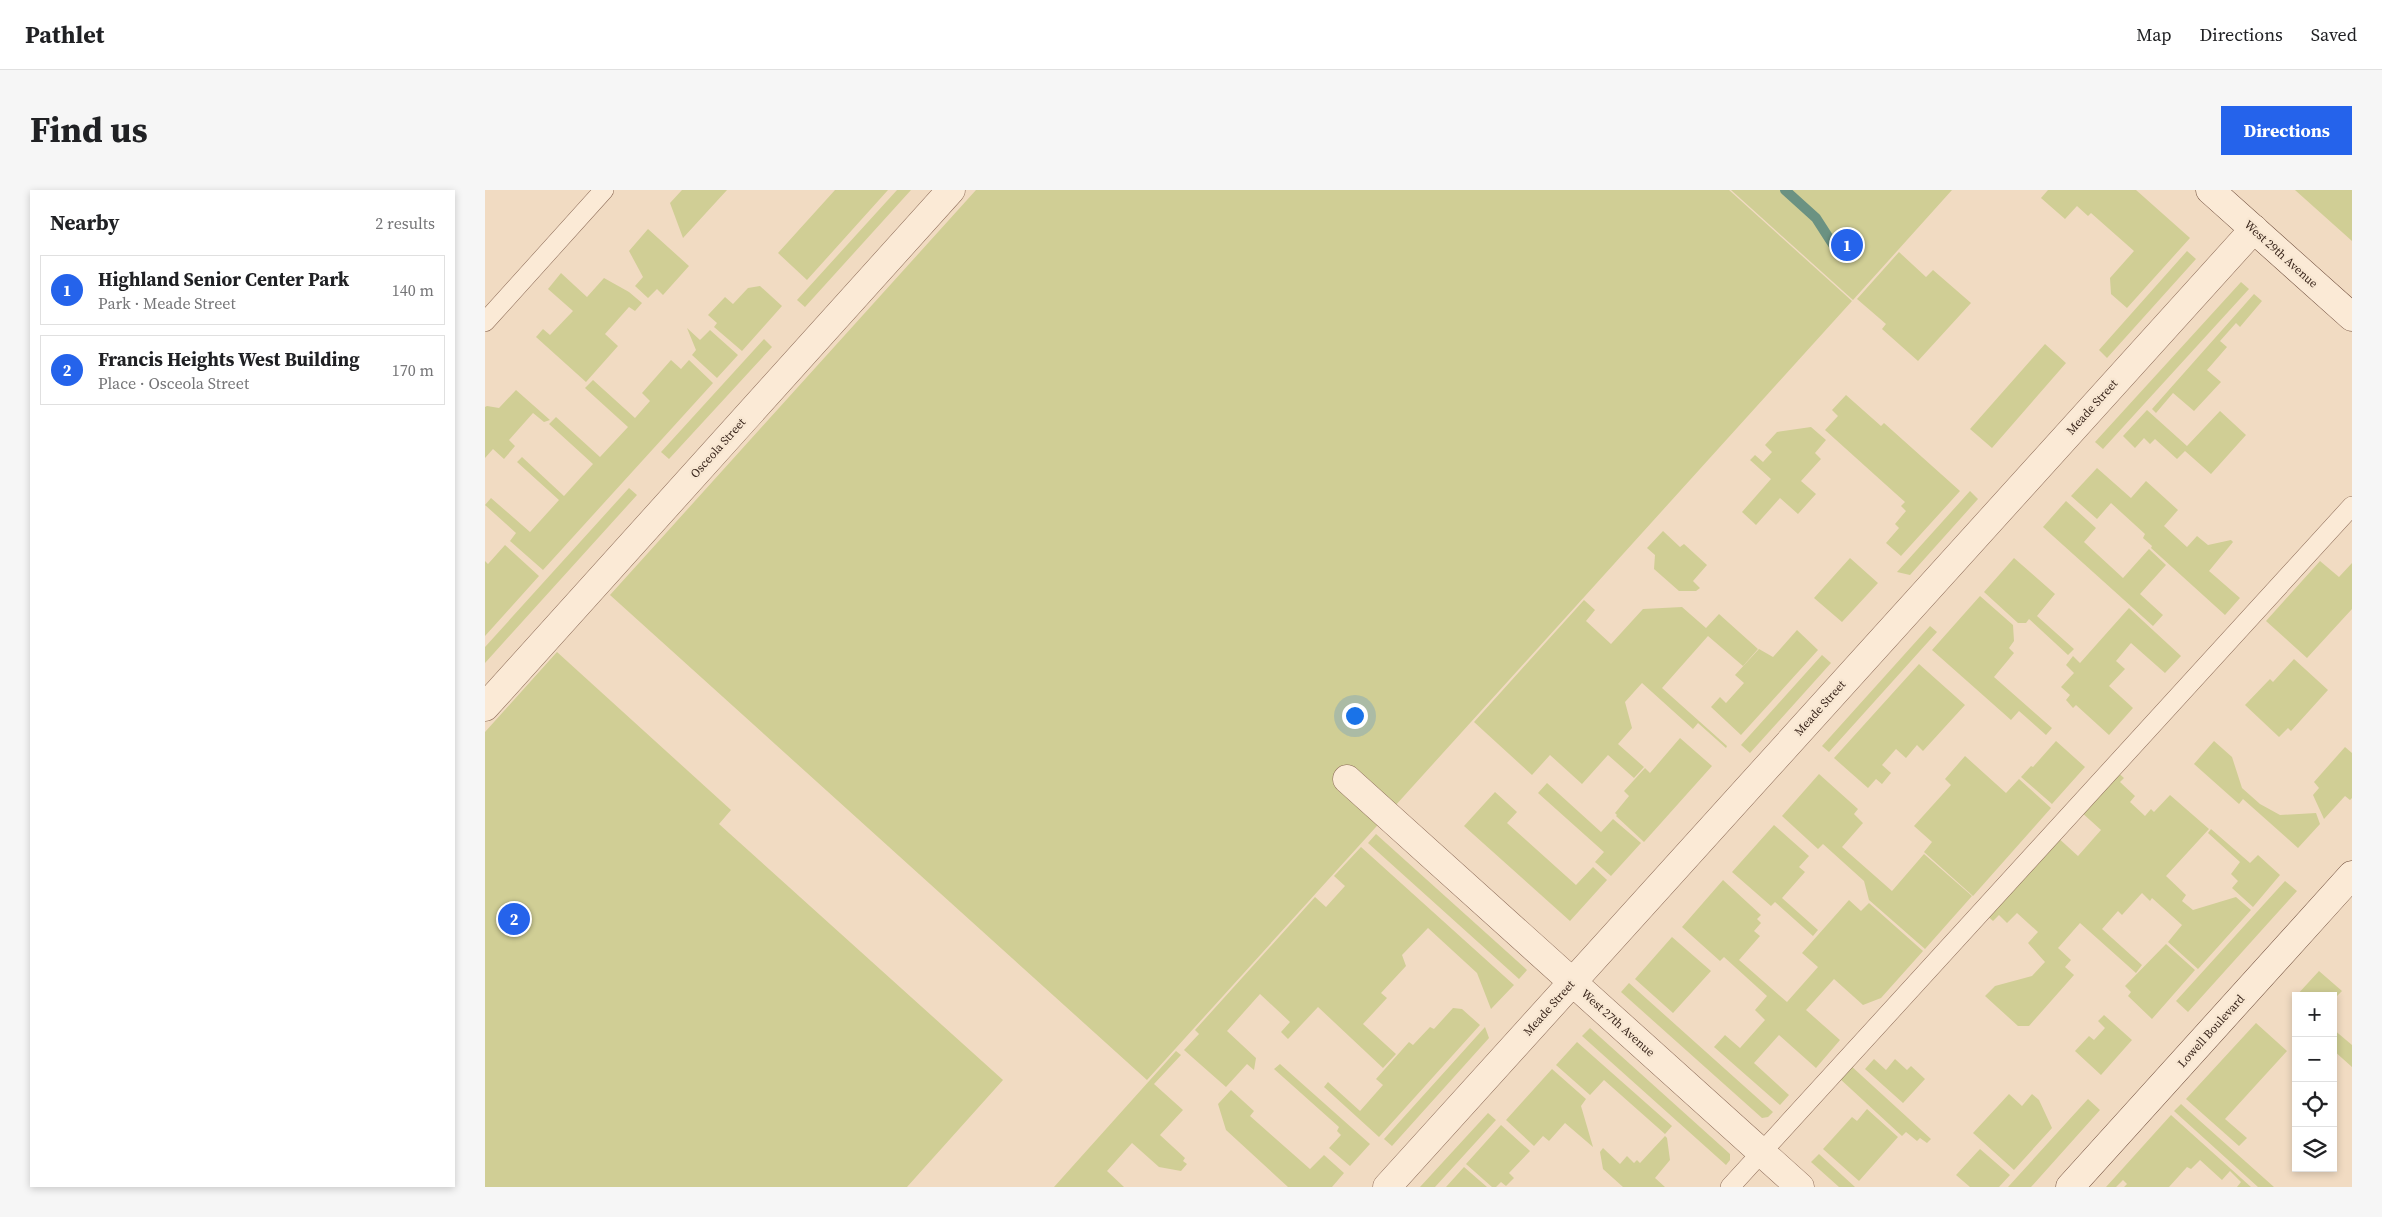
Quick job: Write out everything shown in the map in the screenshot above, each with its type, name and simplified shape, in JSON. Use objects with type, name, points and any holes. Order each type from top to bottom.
[{"type":"street","name":"Osceola Street","points":[[485,706],[951,190]]},
{"type":"street","name":"West 29th Avenue","points":[[2209,190],[2352,317]]},
{"type":"street","name":"Meade Street","points":[[1387,1187],[2253,229]]},
{"type":"street","name":"West 27th Avenue","points":[[1347,778],[1800,1187]]},
{"type":"street","name":"Lowell Boulevard","points":[[2070,1187],[2352,874]]},
{"type":"lane","points":[[485,322],[604,190]]},
{"type":"lane","points":[[1730,1187],[2352,506]]},
{"type":"shaded area","points":[[682,190],[727,190],[683,238],[670,203]]},
{"type":"shaded area","points":[[835,190],[888,190],[807,280],[778,253]]},
{"type":"shaded area","points":[[897,190],[911,190],[805,307],[797,300]]},
{"type":"shaded area","points":[[976,190],[1729,190],[1852,301],[1147,1080],[610,595]]},
{"type":"shaded area","points":[[1731,190],[1952,190],[1853,300]]},
{"type":"shaded area","points":[[2048,190],[2136,190],[2190,238],[2127,308],[2111,294],[2110,278],[2134,251],[2091,213],[2088,216],[2077,206],[2065,219],[2041,198]]},
{"type":"shaded area","points":[[2295,190],[2352,190],[2352,241]]},
{"type":"shaded area","points":[[648,229],[689,266],[663,295],[657,289],[648,298],[635,286],[643,277],[629,251]]},
{"type":"shaded area","points":[[2187,251],[2196,259],[2107,358],[2099,350]]},
{"type":"shaded area","points":[[1899,252],[1926,277],[1933,270],[1971,303],[1918,361],[1882,329],[1886,324],[1857,299]]},
{"type":"shaded area","points":[[561,273],[587,297],[604,278],[629,292],[642,303],[635,311],[629,307],[605,334],[618,346],[586,382],[536,337],[543,329],[550,335],[573,311],[548,289]]},
{"type":"shaded area","points":[[2241,282],[2249,289],[2103,449],[2095,442]]},
{"type":"shaded area","points":[[760,286],[782,306],[742,351],[714,327],[717,323],[708,315],[725,297],[733,304],[748,288]]},
{"type":"shaded area","points":[[2254,294],[2262,301],[2240,327],[2236,323],[2220,341],[2227,347],[2207,370],[2221,382],[2194,411],[2173,393],[2156,413],[2152,409]]},
{"type":"shaded area","points":[[687,328],[700,340],[710,330],[738,355],[717,378],[692,355],[696,350]]},
{"type":"shaded area","points":[[764,339],[772,347],[669,459],[661,452]]},
{"type":"shaded area","points":[[2045,344],[2066,363],[1992,448],[1970,429]]},
{"type":"shaded area","points":[[671,360],[681,369],[689,360],[713,383],[543,570],[510,541],[516,533],[485,505],[491,498],[530,532],[559,500],[517,462],[522,457],[564,496],[593,464],[549,424],[556,417],[600,457],[628,427],[585,388],[593,380],[635,418],[650,401],[642,393]]},
{"type":"shaded area","points":[[516,390],[550,420],[544,422],[533,413],[509,440],[515,446],[504,459],[493,449],[485,458],[485,407],[499,408]]},
{"type":"shaded area","points":[[1846,395],[1881,426],[1884,423],[1960,491],[1901,556],[1886,543],[1899,528],[1895,524],[1906,511],[1901,506],[1905,502],[1825,430],[1838,416],[1832,410]]},
{"type":"shaded area","points":[[2147,410],[2187,446],[2220,411],[2246,435],[2211,474],[2185,451],[2177,459],[2155,439],[2150,444],[2144,438],[2135,448],[2123,436]]},
{"type":"shaded area","points":[[1811,427],[1826,440],[1815,453],[1821,459],[1801,481],[1816,494],[1798,514],[1780,498],[1756,525],[1742,512],[1771,479],[1750,460],[1755,455],[1763,462],[1772,452],[1765,445],[1777,432]]},
{"type":"shaded area","points":[[2097,468],[2131,498],[2146,481],[2178,510],[2164,526],[2187,547],[2197,536],[2208,545],[2231,540],[2233,542],[2209,571],[2240,598],[2225,615],[2151,548],[2152,546],[2143,538],[2145,534],[2111,503],[2097,519],[2071,496]]},
{"type":"shaded area","points":[[629,488],[637,495],[485,663],[485,647]]},
{"type":"shaded area","points":[[1970,491],[1978,499],[1910,575],[1897,572]]},
{"type":"shaded area","points":[[2066,501],[2096,528],[2084,542],[2123,578],[2149,549],[2166,565],[2140,594],[2163,615],[2153,626],[2043,527]]},
{"type":"shaded area","points":[[1663,531],[1680,547],[1684,544],[1707,565],[1693,581],[1700,588],[1696,591],[1679,591],[1654,569],[1655,555],[1647,548]]},
{"type":"shaded area","points":[[505,545],[539,576],[485,636],[485,561],[488,564]]},
{"type":"shaded area","points":[[1850,558],[1878,583],[1842,622],[1814,598]]},
{"type":"shaded area","points":[[2014,558],[2055,594],[2037,616],[2074,649],[2068,655],[2029,619],[2026,623],[2018,623],[1984,592]]},
{"type":"shaded area","points":[[2320,561],[2339,577],[2352,563],[2352,609],[2307,658],[2266,621]]},
{"type":"shaded area","points":[[1980,596],[2013,625],[2014,641],[2009,648],[2014,653],[1994,677],[2052,728],[2046,735],[2019,711],[2011,720],[1932,650]]},
{"type":"shaded area","points":[[1584,600],[1595,610],[1586,621],[1611,644],[1643,609],[1682,607],[1706,628],[1719,614],[1758,649],[1743,666],[1708,636],[1662,688],[1727,746],[1726,748],[1698,723],[1693,729],[1642,683],[1625,702],[1632,728],[1618,744],[1644,767],[1634,778],[1608,755],[1582,784],[1550,755],[1532,775],[1474,722]]},
{"type":"shaded area","points":[[2129,608],[2181,656],[2165,673],[2131,643],[2116,661],[2125,669],[2109,686],[2133,708],[2109,735],[2076,705],[2073,708],[2066,700],[2070,695],[2061,687],[2074,673],[2066,665],[2073,656],[2080,663]]},
{"type":"shaded area","points":[[1930,626],[1937,632],[1829,752],[1822,746]]},
{"type":"shaded area","points":[[1797,630],[1818,650],[1741,735],[1711,707],[1720,697],[1726,703],[1744,683],[1735,675],[1759,649],[1773,657]]},
{"type":"shaded area","points":[[557,652],[731,810],[719,824],[1003,1080],[907,1187],[485,1187],[485,732]]},
{"type":"shaded area","points":[[1822,655],[1831,663],[1750,753],[1741,745]]},
{"type":"shaded area","points":[[2294,659],[2328,690],[2291,731],[2288,728],[2279,737],[2245,705],[2270,679],[2273,682]]},
{"type":"shaded area","points":[[1919,664],[1965,705],[1923,751],[1917,745],[1906,758],[1896,749],[1882,765],[1891,773],[1882,784],[1876,779],[1868,788],[1834,758]]},
{"type":"shaded area","points":[[1680,738],[1712,766],[1644,842],[1615,813],[1629,796],[1624,791],[1645,768],[1650,773]]},
{"type":"shaded area","points":[[2056,741],[2085,767],[2052,804],[2021,777],[2031,766],[2033,767]]},
{"type":"shaded area","points":[[2214,741],[2232,757],[2242,788],[2260,804],[2280,815],[2316,813],[2320,824],[2298,848],[2243,799],[2239,804],[2194,764]]},
{"type":"shaded area","points":[[2345,747],[2352,753],[2352,798],[2350,800],[2345,796],[2324,819],[2313,795],[2319,788],[2314,782]]},
{"type":"shaded area","points":[[1965,756],[2006,793],[2019,779],[2051,808],[1973,896],[1924,852],[1932,842],[1914,826],[1951,785],[1945,779]]},
{"type":"shaded area","points":[[2116,771],[2124,778],[2120,782],[2135,796],[2130,802],[2145,816],[2151,809],[2154,812],[2170,795],[2209,829],[2166,876],[2186,895],[2182,901],[2193,910],[2236,897],[2251,910],[2198,969],[2168,942],[2182,925],[2152,898],[2150,901],[2142,893],[2122,915],[2118,911],[2102,929],[2142,965],[2136,973],[2080,923],[2058,948],[2071,960],[2065,967],[2074,975],[2029,1026],[2018,1026],[1985,996],[1995,986],[2032,976],[2045,962],[2028,943],[2038,932],[2017,913],[2007,923],[1999,915],[1993,921],[1984,913],[2055,835],[2078,856],[2101,830],[2080,811]]},
{"type":"shaded area","points":[[1819,774],[1858,809],[1854,814],[1863,823],[1842,847],[1892,891],[1924,854],[1972,896],[1925,949],[1869,900],[1864,881],[1823,844],[1818,849],[1782,816]]},
{"type":"shaded area","points":[[1547,783],[1601,832],[1613,819],[1641,843],[1611,876],[1595,862],[1604,852],[1538,793]]},
{"type":"shaded area","points":[[1495,792],[1517,812],[1507,823],[1576,885],[1593,867],[1607,880],[1570,921],[1464,826]]},
{"type":"shaded area","points":[[1774,825],[1809,856],[1799,867],[1805,872],[1782,898],[1818,930],[1813,936],[1775,902],[1771,906],[1732,872]]},
{"type":"shaded area","points":[[2211,829],[2250,863],[2258,855],[2280,875],[2253,907],[2232,888],[2238,881],[2231,874],[2240,862],[2208,833]]},
{"type":"shaded area","points":[[1376,834],[1527,970],[1519,979],[1368,843]]},
{"type":"shaded area","points":[[1361,847],[1514,985],[1491,1009],[1477,973],[1428,928],[1402,955],[1406,966],[1381,993],[1387,998],[1363,1024],[1396,1054],[1383,1068],[1318,1007],[1288,1039],[1281,1032],[1290,1022],[1260,994],[1227,1031],[1256,1058],[1254,1070],[1247,1064],[1226,1087],[1184,1050],[1199,1034],[1195,1030],[1315,897],[1326,907],[1345,886],[1334,876]]},
{"type":"shaded area","points":[[1723,880],[1761,915],[1757,919],[1761,923],[1754,931],[1760,936],[1739,960],[1787,1002],[1818,967],[1802,953],[1849,900],[1861,911],[1869,903],[1923,951],[1881,998],[1863,1005],[1834,979],[1806,1010],[1840,1040],[1816,1068],[1779,1035],[1754,1063],[1789,1095],[1780,1105],[1714,1047],[1725,1035],[1740,1048],[1765,1020],[1755,1010],[1767,996],[1724,957],[1720,961],[1682,927]]},
{"type":"shaded area","points":[[2285,881],[2297,891],[2188,1012],[2176,1001]]},
{"type":"shaded area","points":[[1672,937],[1711,971],[1673,1013],[1635,979]]},
{"type":"shaded area","points":[[2166,944],[2195,970],[2152,1019],[2128,996],[2131,992],[2125,986]]},
{"type":"shaded area","points":[[2319,971],[2342,991],[2337,996],[2337,992],[2300,992]]},
{"type":"shaded area","points":[[1629,983],[1773,1112],[1768,1117],[1762,1118],[1621,992]]},
{"type":"shaded area","points":[[1453,1008],[1462,1009],[1480,1025],[1379,1137],[1324,1087],[1328,1082],[1360,1111],[1383,1085],[1376,1079],[1409,1042],[1413,1045],[1430,1027],[1434,1029]]},
{"type":"shaded area","points":[[2104,1015],[2132,1040],[2101,1075],[2075,1051],[2089,1036],[2094,1040],[2105,1028],[2098,1021]]},
{"type":"shaded area","points":[[2256,1023],[2287,1051],[2225,1119],[2247,1138],[2239,1146],[2186,1099]]},
{"type":"shaded area","points":[[1485,1027],[1489,1038],[1392,1146],[1384,1139]]},
{"type":"shaded area","points":[[1590,1028],[1730,1154],[1730,1160],[1726,1165],[1582,1036]]},
{"type":"shaded area","points":[[2337,1032],[2352,1045],[2352,1067],[2337,1054]]},
{"type":"shaded area","points":[[1577,1042],[1672,1126],[1665,1134],[1604,1080],[1590,1095],[1556,1065]]},
{"type":"shaded area","points":[[1176,1051],[1181,1055],[1154,1084],[1183,1110],[1160,1135],[1185,1158],[1183,1161],[1187,1164],[1181,1171],[1159,1167],[1132,1143],[1107,1171],[1124,1187],[1054,1187]]},
{"type":"shaded area","points":[[1874,1059],[1886,1070],[1895,1059],[1907,1070],[1911,1066],[1925,1079],[1903,1103],[1865,1069]]},
{"type":"shaded area","points":[[1280,1064],[1370,1144],[1350,1166],[1329,1148],[1341,1135],[1337,1131],[1339,1127],[1274,1069]]},
{"type":"shaded area","points":[[1850,1065],[1931,1139],[1927,1143],[1920,1138],[1917,1141],[1906,1132],[1902,1136],[1839,1078]]},
{"type":"shaded area","points":[[1552,1069],[1586,1099],[1581,1106],[1593,1147],[1565,1123],[1549,1141],[1543,1136],[1534,1146],[1506,1120]]},
{"type":"shaded area","points":[[1231,1090],[1254,1111],[1250,1116],[1310,1169],[1324,1155],[1344,1173],[1332,1187],[1288,1187],[1226,1130],[1218,1104]]},
{"type":"shaded area","points":[[2009,1094],[2022,1106],[2032,1094],[2039,1100],[2052,1128],[2014,1170],[1973,1133]]},
{"type":"shaded area","points":[[2088,1099],[2100,1110],[2031,1187],[2008,1187]]},
{"type":"shaded area","points":[[2181,1104],[2274,1187],[2258,1187],[2174,1111]]},
{"type":"shaded area","points":[[1867,1109],[1898,1137],[1859,1181],[1823,1149],[1852,1117],[1857,1121]]},
{"type":"shaded area","points":[[1488,1113],[1496,1120],[1435,1187],[1420,1187]]},
{"type":"shaded area","points":[[2171,1115],[2251,1187],[2237,1187],[2241,1182],[2230,1171],[2222,1180],[2200,1160],[2191,1169],[2187,1167],[2169,1187],[2124,1187],[2127,1184],[2123,1180],[2116,1187],[2106,1187]]},
{"type":"shaded area","points":[[1501,1125],[1530,1151],[1509,1173],[1514,1178],[1506,1186],[1501,1182],[1496,1187],[1492,1187],[1466,1164]]},
{"type":"shaded area","points":[[1665,1136],[1667,1138],[1670,1160],[1655,1178],[1665,1187],[1623,1187],[1603,1169],[1600,1152],[1603,1148],[1620,1164],[1627,1156],[1634,1163],[1637,1160],[1640,1163]]},
{"type":"shaded area","points":[[1980,1149],[2010,1175],[1999,1187],[1970,1187],[1956,1175]]},
{"type":"shaded area","points":[[1819,1154],[1855,1187],[1839,1187],[1811,1162]]},
{"type":"shaded area","points":[[1464,1167],[1487,1187],[1446,1187]]},
{"type":"waterway","points":[[1785,190],[1816,218],[1834,246]]},
{"type":"place","name":"Highland Senior Center Park","points":[[1847,245]]},
{"type":"place","name":"Francis Heights West Building","points":[[514,919]]}]
